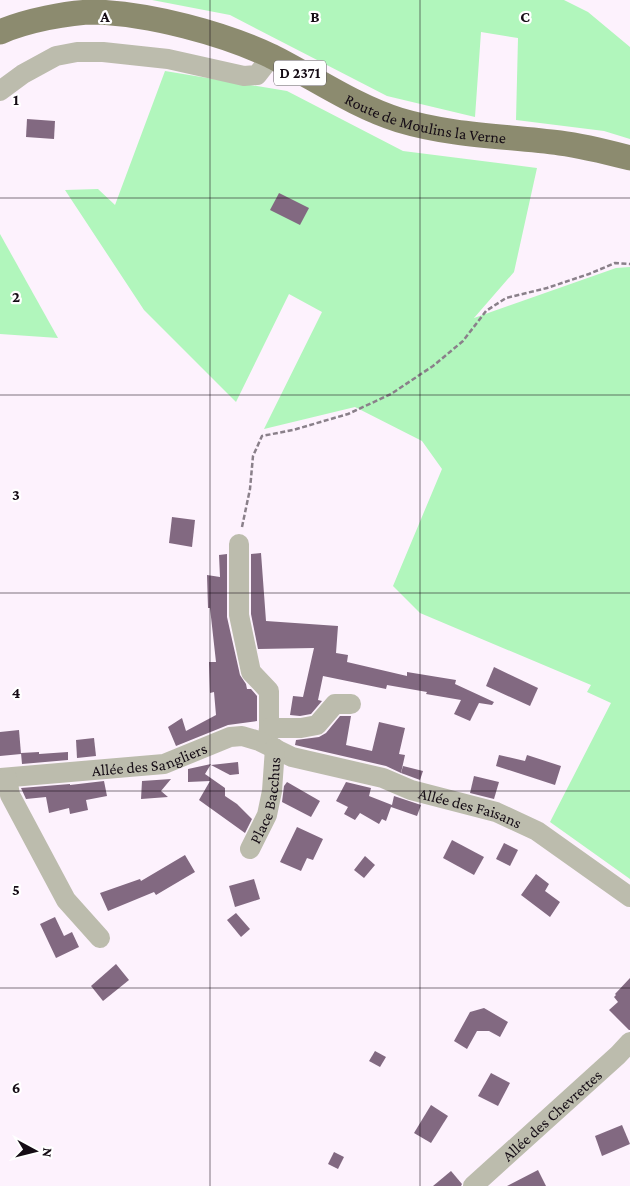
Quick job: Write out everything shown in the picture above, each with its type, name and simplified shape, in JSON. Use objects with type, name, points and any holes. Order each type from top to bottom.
[{"type":"main road","name":"Route de Moulins la Verne","points":[[0,32],[46,18],[94,12],[138,16],[195,30],[271,56],[302,74],[398,120],[438,130],[561,143],[630,158]]},
{"type":"street","points":[[0,91],[23,74],[56,56],[77,52],[103,52],[168,59],[244,76],[257,75],[271,56]]},
{"type":"street","name":"Place Bacchus","points":[[239,544],[239,616],[251,672],[269,692],[272,791],[267,815],[250,849]]},
{"type":"street","points":[[270,740],[301,728],[317,725],[335,704],[351,704]]},
{"type":"street","name":"Allée des Sangliers","points":[[4,778],[164,764],[230,737],[242,736],[270,740],[292,758]]},
{"type":"street","name":"Allée des Faisans","points":[[292,758],[383,778],[411,790],[496,812],[537,831],[630,896]]},
{"type":"street","points":[[4,778],[10,795],[66,900],[100,938]]},
{"type":"street","name":"Allée des Chevrettes","points":[[473,1186],[611,1062],[630,1042]]},
{"type":"path","points":[[239,544],[250,489],[253,456],[262,436],[293,430],[348,414],[391,394],[433,366],[463,341],[486,311],[506,298],[572,280],[615,263],[630,264]]},
{"type":"green space","points":[[152,0],[564,0],[588,12],[630,47],[630,139],[604,131],[516,120],[518,38],[481,32],[475,117],[387,96],[230,15]]},
{"type":"green space","points":[[165,71],[287,91],[403,151],[537,168],[514,272],[474,318],[616,268],[630,267],[630,879],[550,822],[611,703],[587,692],[591,685],[420,613],[393,586],[442,469],[422,441],[355,407],[264,429],[322,312],[289,294],[236,402],[144,310],[65,190],[98,189],[115,205]]},
{"type":"green space","points":[[0,234],[58,338],[0,334]]},
{"type":"building","points":[[27,119],[55,121],[54,139],[26,137]]},
{"type":"building","points":[[279,193],[309,208],[300,225],[270,210]]},
{"type":"building","points":[[172,517],[195,520],[192,547],[169,543]]},
{"type":"building","points":[[261,553],[266,621],[338,626],[336,653],[348,655],[347,662],[407,676],[407,672],[456,680],[455,684],[494,702],[492,705],[479,703],[470,721],[454,714],[461,700],[387,685],[386,689],[323,676],[318,700],[322,701],[311,714],[290,715],[293,696],[303,697],[314,648],[258,649],[251,614],[251,554]]},
{"type":"building","points":[[227,554],[227,617],[240,675],[247,689],[251,689],[257,696],[257,721],[228,725],[176,746],[168,727],[182,718],[186,731],[216,715],[214,692],[210,693],[209,662],[216,662],[210,608],[208,608],[207,575],[220,577],[219,555]]},
{"type":"building","points":[[494,667],[538,688],[530,706],[486,686]]},
{"type":"building","points":[[340,716],[351,716],[346,745],[372,751],[379,722],[405,728],[399,754],[405,755],[401,773],[386,766],[295,745],[296,740],[319,737],[326,733]]},
{"type":"building","points":[[19,730],[21,754],[0,756],[0,732]]},
{"type":"building","points":[[94,738],[96,756],[77,758],[76,740]]},
{"type":"building","points":[[39,752],[39,754],[68,752],[68,760],[22,764],[21,753]]},
{"type":"building","points":[[499,755],[525,761],[527,755],[561,766],[555,785],[496,766]]},
{"type":"building","points":[[238,762],[239,774],[230,775],[211,765]]},
{"type":"building","points":[[211,764],[205,774],[225,788],[225,796],[237,804],[252,819],[245,833],[199,800],[210,781],[188,782],[188,769]]},
{"type":"building","points":[[403,766],[423,771],[420,780],[401,773]]},
{"type":"building","points":[[474,776],[499,782],[494,799],[470,793]]},
{"type":"building","points":[[171,779],[161,791],[168,797],[141,799],[142,781]]},
{"type":"building","points":[[104,781],[107,796],[86,800],[88,810],[70,814],[69,808],[49,813],[46,797],[26,799],[21,788],[70,785]]},
{"type":"building","points":[[287,782],[320,801],[311,817],[282,802],[284,786]]},
{"type":"building","points":[[346,782],[371,788],[369,796],[392,805],[394,796],[421,805],[417,816],[391,807],[386,821],[382,819],[379,824],[360,813],[355,820],[344,814],[348,807],[336,801]]},
{"type":"building","points":[[297,827],[323,839],[313,860],[307,858],[301,871],[280,862]]},
{"type":"building","points":[[452,840],[484,857],[474,875],[443,858]]},
{"type":"building","points":[[504,843],[518,850],[510,866],[496,859]]},
{"type":"building","points":[[185,855],[195,872],[156,895],[154,892],[108,911],[100,893],[140,879],[141,881]]},
{"type":"building","points":[[365,856],[375,865],[364,878],[354,870]]},
{"type":"building","points":[[536,874],[549,884],[545,891],[560,902],[550,917],[521,895]]},
{"type":"building","points":[[254,879],[260,899],[235,907],[229,886]]},
{"type":"building","points":[[236,913],[250,929],[241,937],[227,920]]},
{"type":"building","points":[[55,917],[64,936],[72,932],[79,947],[56,958],[40,924]]},
{"type":"building","points":[[116,964],[129,980],[103,1001],[91,986]]},
{"type":"building","points":[[630,978],[629,1030],[609,1010],[618,1002],[614,997],[615,994]]},
{"type":"building","points":[[484,1008],[508,1022],[500,1037],[489,1031],[477,1031],[467,1049],[454,1041],[470,1012]]},
{"type":"building","points":[[375,1051],[386,1057],[380,1067],[369,1061]]},
{"type":"building","points":[[491,1073],[510,1083],[498,1106],[478,1096]]},
{"type":"building","points":[[431,1105],[448,1116],[431,1143],[414,1133]]},
{"type":"building","points":[[622,1125],[630,1144],[602,1156],[595,1136]]},
{"type":"building","points":[[334,1152],[344,1157],[338,1169],[328,1164]]},
{"type":"building","points":[[538,1170],[546,1186],[507,1186]]},
{"type":"building","points":[[451,1171],[462,1184],[461,1186],[433,1186]]}]
